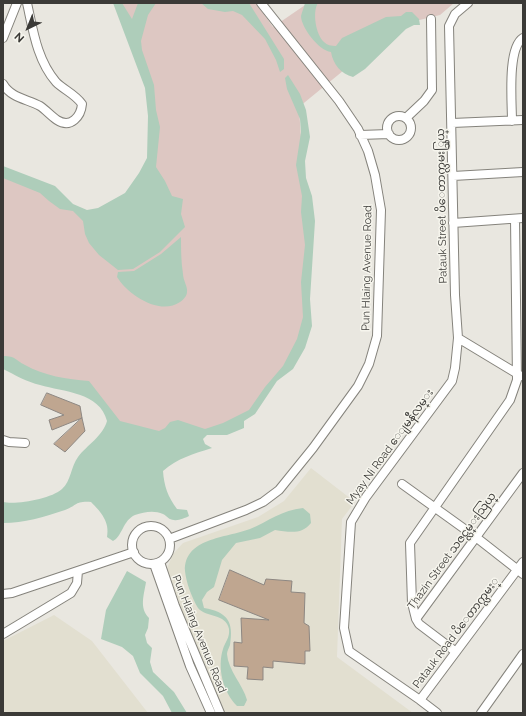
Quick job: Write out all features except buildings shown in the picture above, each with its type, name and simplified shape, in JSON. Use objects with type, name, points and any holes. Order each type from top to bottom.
[{"type":"street","points":[[3,38],[17,3]]},
{"type":"street","points":[[3,84],[12,94],[39,106],[58,121],[68,123],[77,120],[81,112],[82,104],[77,97],[58,84],[50,74],[38,48],[27,3]]},
{"type":"street","name":"Pun Hlaing Avenue Road","points":[[169,539],[246,510],[263,502],[279,490],[314,448],[358,386],[369,364],[377,336],[381,210],[375,175],[360,135],[339,101],[261,3]]},
{"type":"street","name":"Patauk Street ပိေတာက္လမး္သြယ္","points":[[458,338],[449,26],[455,14],[468,3]]},
{"type":"street","points":[[406,118],[424,101],[432,90],[431,19]]},
{"type":"street","points":[[512,121],[514,52],[520,40],[523,38]]},
{"type":"street","points":[[399,116],[406,118],[411,126],[409,136],[400,140],[393,139],[389,134],[388,127],[392,118],[399,116]]},
{"type":"street","points":[[452,123],[523,120]]},
{"type":"street","points":[[360,135],[389,134]]},
{"type":"street","points":[[453,176],[523,172]]},
{"type":"street","points":[[416,619],[412,603],[410,543],[510,400],[521,376],[519,219],[454,223]]},
{"type":"street","points":[[458,338],[521,376]]},
{"type":"street","name":"Myay Ni Road ေျမနီလမ္း","points":[[420,700],[349,651],[344,628],[351,522],[366,497],[452,381],[458,338]]},
{"type":"street","points":[[3,440],[25,443]]},
{"type":"street","name":"Thazin Street သဇင္လမ္းသြယ္","points":[[456,652],[418,624],[416,619],[477,538],[523,473]]},
{"type":"street","points":[[402,484],[477,538],[520,572]]},
{"type":"street","points":[[153,525],[159,527],[169,539],[169,553],[157,563],[142,562],[134,552],[132,542],[135,535],[143,527],[153,525]]},
{"type":"street","points":[[3,594],[12,593],[134,552]]},
{"type":"street","name":"Patauk Road ပိေတာက္လမး္","points":[[437,713],[420,700],[520,572],[523,562]]},
{"type":"street","name":"Pun Hlaing Avenue Road","points":[[157,563],[190,666],[211,713]]},
{"type":"street","name":"Pun Hlaing Avenue Road","points":[[157,563],[220,713]]},
{"type":"street","points":[[3,634],[71,593],[77,583],[78,571]]},
{"type":"street","points":[[482,713],[523,654]]},
{"type":"shaded area","points":[[113,3],[122,3],[132,19],[138,3],[156,3],[148,15],[141,41],[142,50],[154,85],[156,110],[160,127],[156,167],[172,196],[183,199],[181,214],[185,227],[160,252],[133,269],[118,270],[99,255],[89,243],[85,234],[83,221],[73,211],[60,209],[40,193],[3,178],[3,166],[55,186],[73,204],[87,210],[98,208],[125,193],[139,173],[147,158],[148,116],[145,88]]},
{"type":"shaded area","points":[[116,3],[256,3],[273,27],[308,3],[454,3],[440,15],[399,25],[299,107],[308,222],[306,323],[292,361],[253,410],[156,457],[87,390],[3,362],[3,172],[99,222],[149,172],[149,86]]},
{"type":"shaded area","points":[[201,3],[249,3],[284,59],[284,69],[280,72],[276,60],[265,39],[242,15],[233,11],[225,12],[208,9]]},
{"type":"shaded area","points":[[305,3],[318,3],[315,12],[317,29],[321,39],[331,46],[336,46],[342,38],[386,17],[401,16],[406,12],[412,12],[419,19],[420,25],[414,25],[406,29],[365,69],[353,77],[341,71],[338,68],[331,52],[321,48],[307,32],[301,16]]},
{"type":"shaded area","points":[[288,75],[300,94],[306,110],[310,137],[305,161],[306,178],[312,196],[315,221],[310,299],[312,326],[305,348],[293,369],[277,381],[255,414],[244,421],[244,428],[227,435],[207,435],[203,439],[205,444],[212,448],[192,454],[163,471],[165,486],[171,500],[177,509],[187,510],[189,516],[176,520],[156,512],[145,512],[135,515],[125,524],[119,536],[113,541],[107,537],[108,532],[104,518],[91,502],[78,503],[65,510],[34,519],[3,523],[3,502],[24,502],[50,496],[62,489],[67,482],[78,457],[98,436],[107,421],[103,411],[97,404],[89,399],[80,395],[30,382],[3,369],[3,356],[13,358],[40,372],[64,378],[89,381],[120,421],[159,431],[165,428],[170,422],[178,420],[205,429],[223,423],[249,410],[265,387],[283,366],[297,339],[303,317],[301,282],[305,245],[301,212],[302,196],[296,165],[301,132],[300,119],[287,89],[285,78]]},
{"type":"shaded area","points":[[181,237],[182,269],[187,293],[184,299],[180,302],[172,306],[163,307],[145,302],[136,297],[117,277],[118,272],[134,271],[161,254]]},
{"type":"shaded area","points":[[311,468],[355,502],[342,519],[337,657],[413,713],[224,713],[185,622],[166,571],[173,554],[183,543],[258,517],[284,501]]},
{"type":"shaded area","points":[[303,508],[310,514],[311,523],[304,529],[295,532],[275,530],[260,538],[236,543],[222,560],[214,587],[207,592],[202,600],[204,608],[223,615],[230,624],[231,637],[227,653],[228,660],[247,700],[244,706],[237,706],[228,694],[221,672],[221,656],[228,637],[229,629],[224,620],[198,608],[187,580],[185,571],[187,560],[191,552],[208,541],[250,529],[282,513]]},
{"type":"shaded area","points":[[127,571],[146,582],[143,596],[143,606],[149,618],[148,628],[145,635],[147,643],[152,648],[150,662],[153,672],[174,692],[187,713],[172,713],[163,696],[140,673],[133,656],[122,647],[101,639],[106,610]]},
{"type":"shaded area","points":[[54,615],[92,641],[148,713],[3,713],[3,641]]}]
